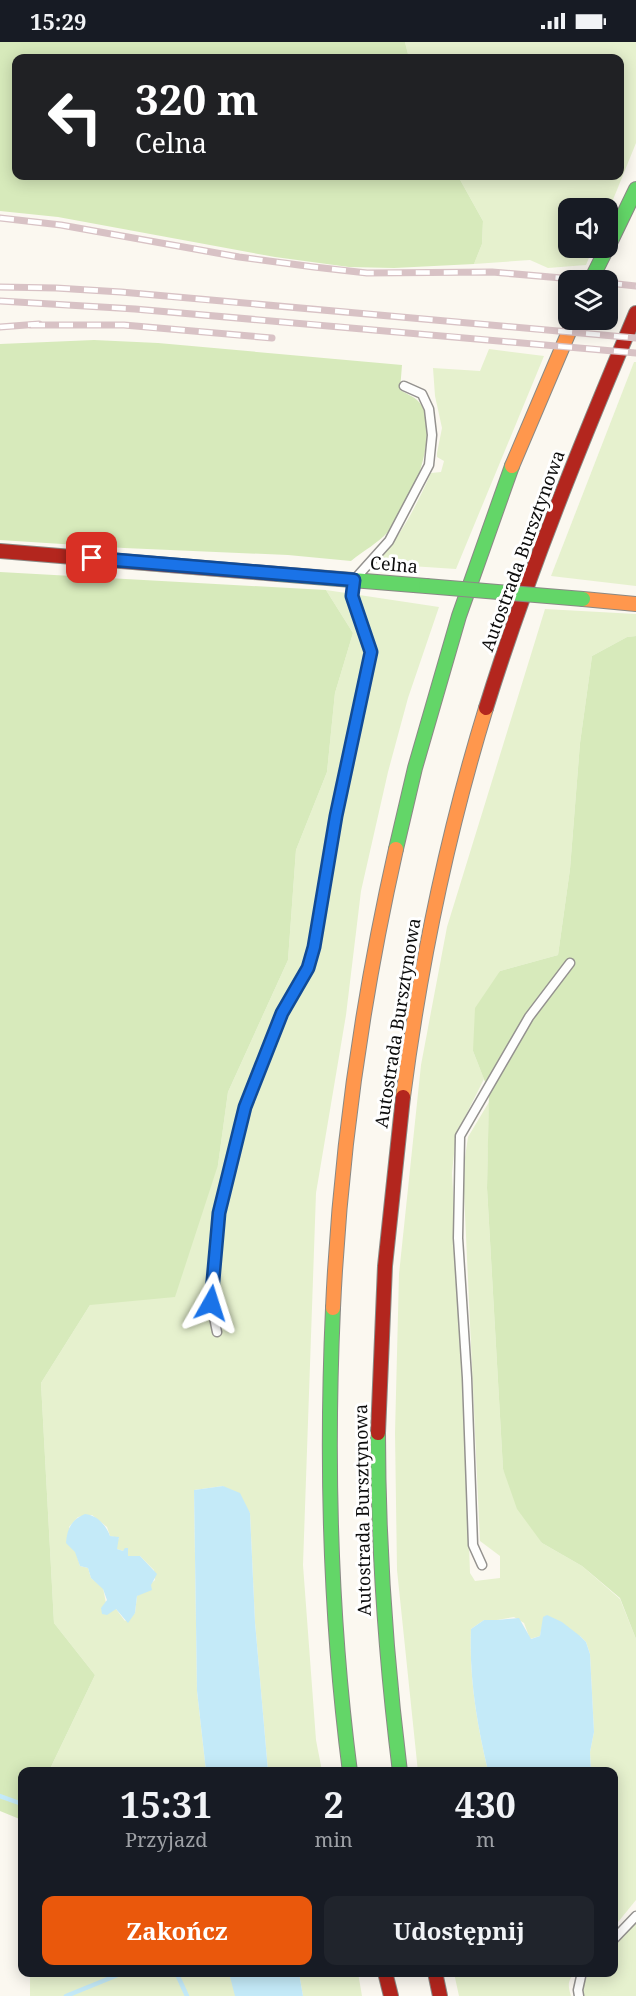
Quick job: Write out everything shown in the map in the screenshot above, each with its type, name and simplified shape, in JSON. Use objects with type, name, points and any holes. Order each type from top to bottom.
[{"type":"main road","points":[[618,225],[636,189]]},
{"type":"main road","name":"Autostrada Bursztynowa","points":[[399,1767],[381,1598],[377,1515],[379,1369],[385,1261],[394,1164],[415,1009],[444,868],[496,676],[542,547],[636,313]]},
{"type":"main road","name":"Autostrada Bursztynowa","points":[[349,1767],[335,1629],[328,1487],[329,1352],[339,1207],[367,988],[405,804],[448,651],[495,511],[551,368],[569,330]]},
{"type":"main road","name":"Celna","points":[[0,551],[636,604]]},
{"type":"main road","points":[[387,1977],[391,1996]]},
{"type":"main road","points":[[436,1977],[440,1996]]},
{"type":"lane","points":[[217,1332],[211,1303],[219,1213],[245,1107],[282,1013],[308,968],[314,947],[336,816],[371,652],[352,596],[354,580],[389,541],[429,465],[432,435],[429,409],[422,394],[404,386]]},
{"type":"lane","points":[[482,1565],[473,1545],[467,1378],[458,1238],[460,1136],[529,1017],[570,963]]},
{"type":"lane","points":[[618,1935],[636,1916]]},
{"type":"lane","points":[[579,1996],[581,1977]]},
{"type":"green space","points":[[0,42],[405,42],[408,54],[12,54],[12,180],[460,180],[483,221],[482,244],[474,264],[394,268],[349,267],[275,257],[58,217],[0,211]]},
{"type":"green space","points":[[405,42],[636,42],[636,143],[624,173],[624,54],[408,54]]},
{"type":"green space","points":[[460,180],[621,180],[614,198],[558,198],[558,258],[589,258],[586,265],[548,268],[530,260],[474,264],[482,244],[483,221]]},
{"type":"green space","points":[[94,340],[158,343],[402,365],[400,390],[415,398],[422,406],[427,435],[420,471],[397,521],[380,540],[351,561],[288,555],[0,540],[0,344]]},
{"type":"green space","points":[[489,349],[544,356],[456,569],[380,564],[380,559],[396,539],[431,473],[441,472],[444,461],[437,457],[442,428],[435,396],[433,368],[480,371]]},
{"type":"green space","points":[[634,362],[636,362],[636,586],[551,576]]},
{"type":"green space","points":[[0,572],[326,590],[353,633],[335,693],[327,772],[296,850],[288,960],[228,1092],[218,1165],[175,1297],[90,1305],[41,1383],[54,1623],[95,1675],[51,1767],[18,1767],[18,1818],[0,1811]]},
{"type":"green space","points":[[326,590],[439,607],[408,698],[388,772],[361,891],[346,1015],[316,1193],[303,1565],[316,1740],[321,1767],[268,1767],[255,1622],[250,1513],[223,1486],[194,1490],[197,1691],[206,1767],[51,1767],[95,1675],[54,1623],[41,1383],[90,1305],[218,1165],[228,1092],[288,960],[296,850],[327,772],[335,693],[353,633]],"holes":[[[92,1515],[107,1527],[110,1536],[119,1538],[116,1543],[117,1549],[123,1551],[127,1548],[128,1556],[140,1556],[154,1570],[155,1580],[137,1596],[135,1613],[125,1621],[116,1609],[106,1603],[103,1588],[91,1578],[88,1568],[80,1566],[69,1527],[78,1517]]]},
{"type":"green space","points":[[545,609],[636,614],[636,636],[627,637],[592,656],[580,743],[570,869],[558,955],[500,971],[473,1051],[484,1079],[456,1135],[452,1173],[463,1374],[470,1573],[475,1581],[500,1578],[500,1556],[480,1541],[463,1171],[468,1137],[489,1102],[487,1188],[503,1469],[542,1543],[582,1566],[620,1599],[636,1639],[636,1900],[618,1922],[618,1767],[591,1767],[590,1752],[594,1732],[590,1654],[586,1642],[580,1636],[541,1631],[540,1636],[530,1639],[524,1623],[514,1617],[484,1620],[471,1629],[471,1665],[475,1701],[487,1767],[417,1767],[397,1570],[395,1433],[399,1274],[421,1065],[447,927]]},
{"type":"green space","points":[[636,636],[636,1639],[620,1598],[582,1566],[542,1543],[517,1509],[503,1469],[487,1188],[489,1092],[473,1051],[475,1008],[500,971],[558,955],[570,869],[580,743],[592,656],[627,637]]},
{"type":"green space","points":[[636,1923],[636,1996],[584,1996],[584,1984],[588,1977],[618,1977],[618,1943]]},
{"type":"green space","points":[[30,1977],[232,1977],[236,1996],[30,1996]]},
{"type":"green space","points":[[300,1977],[359,1977],[362,1996],[303,1996]]},
{"type":"green space","points":[[455,1977],[572,1977],[569,1984],[571,1996],[459,1996]]},
{"type":"water","points":[[223,1486],[240,1493],[250,1513],[255,1622],[268,1767],[206,1767],[197,1691],[194,1490]]},
{"type":"water","points":[[85,1514],[100,1521],[110,1536],[119,1537],[117,1549],[123,1551],[128,1548],[128,1556],[140,1556],[157,1574],[151,1585],[152,1590],[137,1596],[135,1613],[128,1623],[116,1609],[107,1615],[102,1614],[101,1608],[107,1600],[103,1589],[91,1578],[88,1568],[80,1566],[75,1552],[66,1543],[71,1525]]},
{"type":"water","points":[[547,1615],[562,1622],[580,1636],[586,1642],[590,1654],[594,1732],[590,1752],[591,1767],[487,1767],[475,1701],[471,1665],[471,1629],[484,1620],[519,1618],[531,1639],[540,1636],[543,1617]]},
{"type":"water","points":[[230,1977],[300,1977],[303,1996],[235,1996]]},
{"type":"waterway","points":[[0,1796],[18,1803]]},
{"type":"waterway","points":[[66,1996],[113,1977]]},
{"type":"waterway","points":[[178,1977],[187,1996]]},
{"type":"railway","points":[[0,218],[61,225],[239,257],[367,273],[492,272],[558,278]]},
{"type":"railway","points":[[618,284],[636,286]]},
{"type":"railway","points":[[0,287],[121,292],[636,338]]},
{"type":"railway","points":[[0,301],[135,309],[636,353]]},
{"type":"railway","points":[[0,327],[39,324]]},
{"type":"railway","points":[[31,325],[124,325],[272,338]]},
{"type":"traffic: fast","points":[[618,226],[636,189]]},
{"type":"traffic: fast","points":[[596,270],[602,258]]},
{"type":"traffic: fast","points":[[396,849],[415,768],[459,616],[512,466]]},
{"type":"traffic: fast","points":[[278,574],[426,586]]},
{"type":"traffic: fast","points":[[426,586],[583,599]]},
{"type":"traffic: fast","points":[[333,1308],[330,1424],[331,1540],[338,1656],[349,1767]]},
{"type":"traffic: fast","points":[[378,1433],[379,1518],[384,1603],[399,1767]]},
{"type":"traffic: slow","points":[[512,466],[570,330]]},
{"type":"traffic: slow","points":[[583,599],[636,604]]},
{"type":"traffic: slow","points":[[403,1097],[436,901],[459,804],[486,708]]},
{"type":"traffic: slow","points":[[333,1308],[341,1193],[354,1077],[373,963],[396,849]]},
{"type":"traffic: jam","points":[[486,708],[519,608],[556,509],[636,313]]},
{"type":"traffic: jam","points":[[0,551],[278,574]]},
{"type":"traffic: jam","points":[[378,1433],[385,1266],[403,1097]]},
{"type":"traffic: jam","points":[[386,1977],[391,1996]]},
{"type":"traffic: jam","points":[[436,1977],[440,1996]]},
{"type":"route","points":[[92,558],[354,580],[352,596],[371,652],[336,816],[314,947],[308,968],[282,1013],[245,1107],[219,1213],[211,1303]]}]
